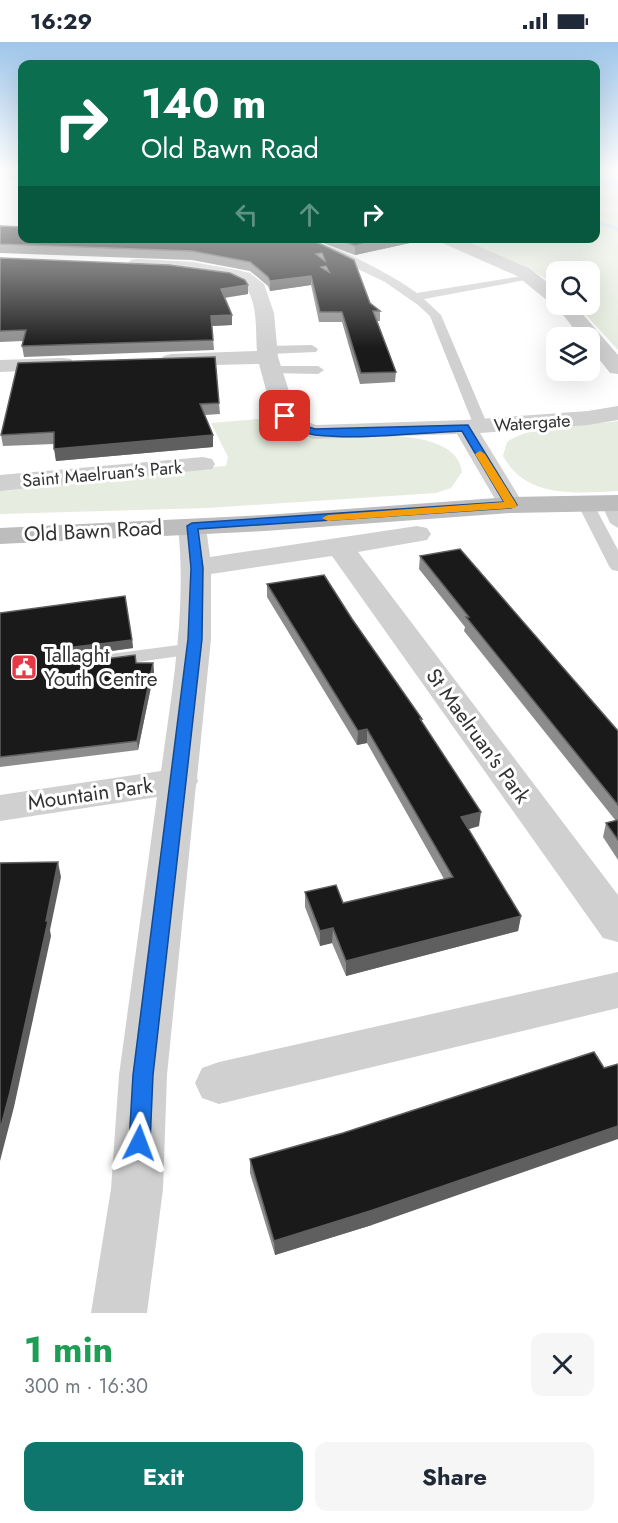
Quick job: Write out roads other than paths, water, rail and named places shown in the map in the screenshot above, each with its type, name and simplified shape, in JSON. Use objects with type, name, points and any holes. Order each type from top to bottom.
[{"type":"main road","name":"Old Bawn Road","points":[[0,536],[511,505],[608,508]]},
{"type":"street","points":[[456,243],[531,276],[546,289]]},
{"type":"street","points":[[121,258],[232,273],[244,277],[258,288],[264,313],[269,359],[285,416],[297,426],[314,432],[473,427]]},
{"type":"street","points":[[572,315],[618,368]]},
{"type":"street","points":[[150,361],[269,359]]},
{"type":"street","points":[[0,366],[81,363]]},
{"type":"street","name":"Watergate","points":[[511,505],[473,427],[601,417],[618,413]]},
{"type":"street","name":"Saint Maelruan's Park","points":[[0,483],[203,464]]},
{"type":"street","name":"Mountain Park","points":[[119,1313],[137,1189],[143,1075],[194,650],[197,568],[192,526]]},
{"type":"street","points":[[197,568],[417,534]]},
{"type":"street","name":"St Maelruan's Park","points":[[339,546],[618,926]]},
{"type":"street","name":"Mountain Park","points":[[0,807],[180,781]]},
{"type":"street","points":[[219,1083],[618,990]]},
{"type":"lane","points":[[309,243],[379,276],[424,303],[435,315],[473,427]]},
{"type":"lane","points":[[414,297],[531,276]]},
{"type":"lane","points":[[269,359],[312,349]]},
{"type":"lane","points":[[269,359],[318,370]]},
{"type":"lane","points":[[608,508],[618,566]]},
{"type":"lane","points":[[90,662],[194,650]]},
{"type":"place","name":"Tallaght Youth Centre","points":[[24,667]]}]
